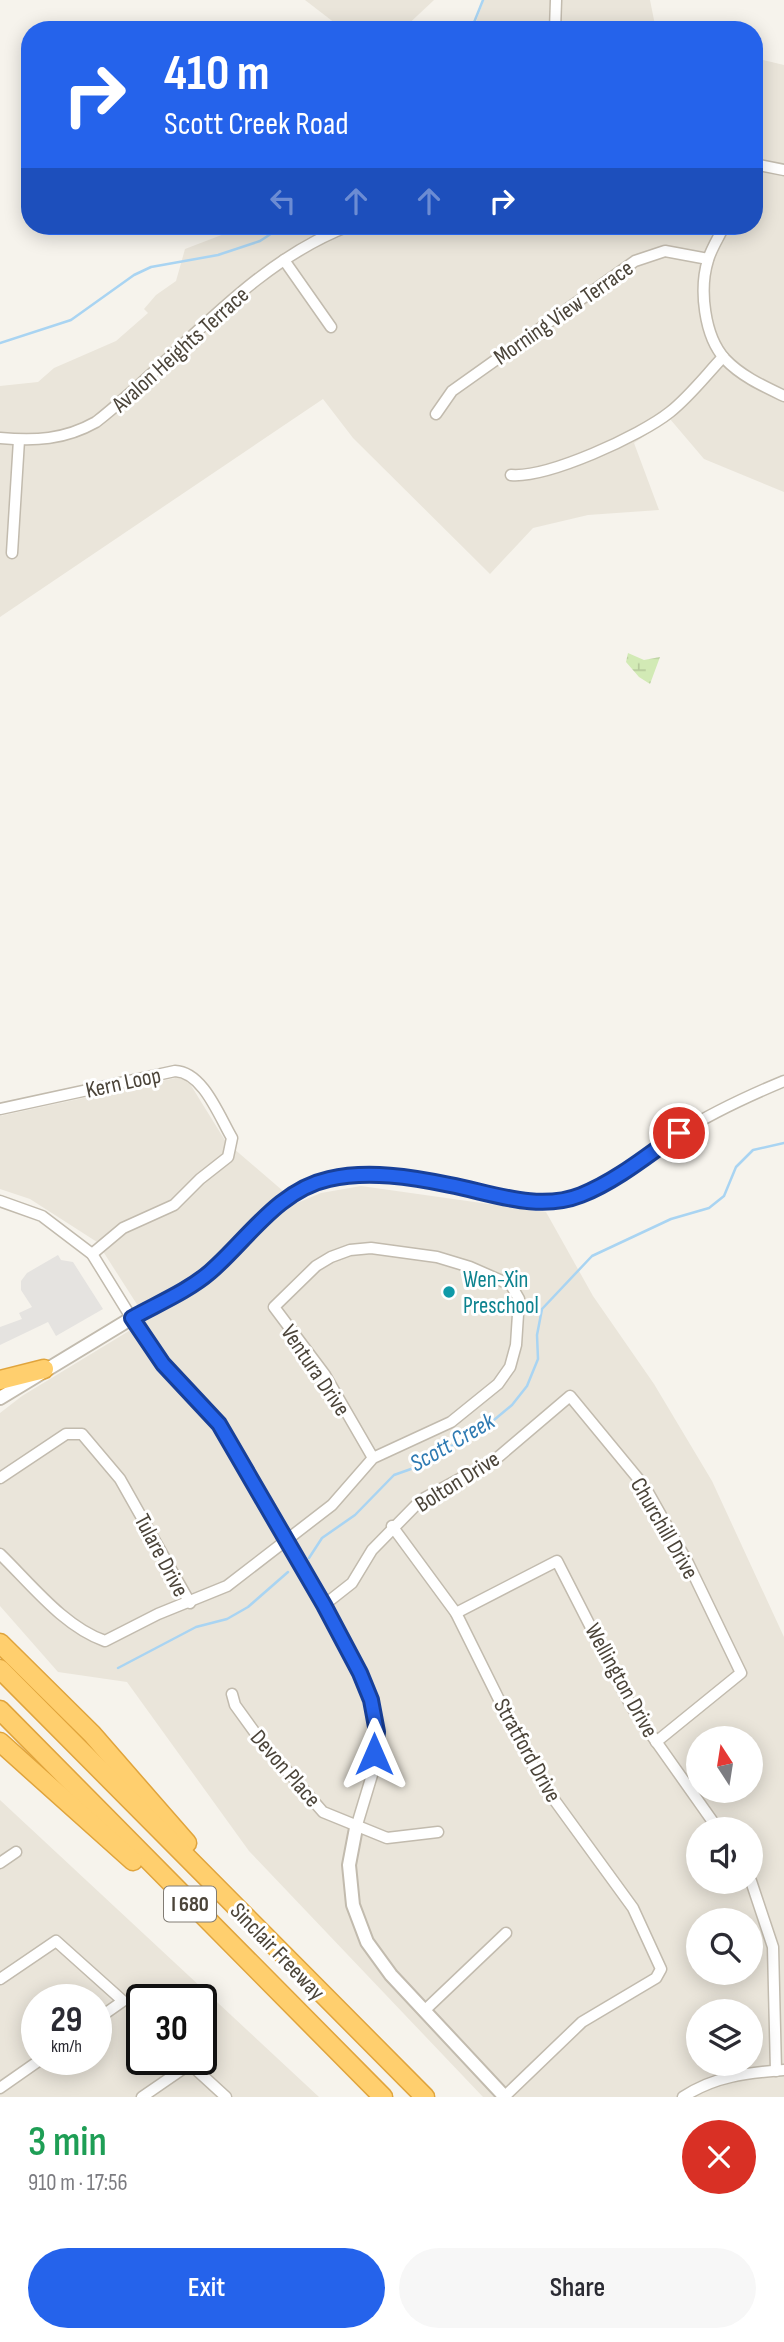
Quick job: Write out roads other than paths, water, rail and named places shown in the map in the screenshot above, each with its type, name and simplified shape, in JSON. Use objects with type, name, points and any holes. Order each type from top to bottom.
[{"type":"highway","points":[[0,1380],[44,1369]]},
{"type":"highway","points":[[0,1637],[34,1676]]},
{"type":"highway","points":[[0,1643],[135,1782],[214,1875],[230,1902]]},
{"type":"highway","name":"Sinclair Freeway","points":[[0,1669],[425,2097]]},
{"type":"highway","name":"I 680","points":[[0,1710],[383,2097]]},
{"type":"highway","name":"Sinclair Freeway","points":[[0,1723],[368,2097]]},
{"type":"highway","points":[[0,1742],[159,1885]]},
{"type":"street","points":[[555,21],[556,0]]},
{"type":"street","points":[[763,166],[784,170]]},
{"type":"street","name":"Avalon Heights Terrace","points":[[0,438],[19,440],[67,436],[96,422],[284,260],[303,247],[329,235]]},
{"type":"street","points":[[720,235],[708,259],[705,310],[723,357],[746,377],[784,396]]},
{"type":"street","name":"Morning View Terrace","points":[[436,414],[452,391],[521,339],[635,261],[665,251],[708,259]]},
{"type":"street","points":[[284,260],[331,327]]},
{"type":"street","points":[[511,475],[542,472],[638,433],[671,411],[723,357]]},
{"type":"street","points":[[12,553],[19,440]]},
{"type":"street","name":"Kern Loop","points":[[0,1109],[175,1071],[187,1071],[197,1081],[232,1138],[228,1157],[200,1179],[174,1205],[123,1228],[92,1254]]},
{"type":"street","points":[[0,1398],[44,1369],[208,1275],[279,1205],[306,1186],[354,1175],[449,1184],[514,1200],[550,1201],[579,1196],[613,1178],[679,1133],[728,1105],[784,1081]]},
{"type":"street","points":[[0,1201],[41,1216],[92,1254],[163,1364],[219,1424],[324,1605],[360,1673],[371,1700],[377,1732],[372,1775],[356,1828],[349,1865],[353,1905],[368,1942],[391,1975],[505,2097]]},
{"type":"street","name":"Ventura Drive","points":[[371,1248],[437,1257],[470,1267],[511,1285],[519,1299],[516,1345],[510,1367],[498,1384],[451,1422],[373,1458],[326,1375],[274,1307],[331,1256],[371,1248]]},
{"type":"street","points":[[0,1386],[44,1369]]},
{"type":"street","name":"Bolton Drive","points":[[324,1605],[352,1583],[372,1550],[421,1500],[442,1486],[496,1459],[570,1396]]},
{"type":"street","name":"Churchill Drive","points":[[570,1396],[645,1488],[688,1563],[741,1673],[656,1742]]},
{"type":"street","name":"Tulare Drive","points":[[0,1478],[66,1434],[82,1434],[120,1479],[190,1603],[158,1614],[105,1641],[85,1631],[64,1615],[0,1554]]},
{"type":"street","points":[[190,1603],[228,1586],[332,1506],[373,1458]]},
{"type":"street","name":"Stratford Drive","points":[[393,1526],[456,1613],[525,1752],[550,1794],[633,1908],[654,1949],[661,1974],[582,2022],[505,2097]]},
{"type":"street","name":"Wellington Drive","points":[[456,1613],[557,1561],[631,1706],[709,1817]]},
{"type":"street","name":"Devon Place","points":[[232,1694],[235,1705],[261,1741],[323,1812],[356,1828],[387,1838],[438,1832]]},
{"type":"street","points":[[0,1863],[16,1852]]},
{"type":"street","points":[[683,2097],[701,2086],[732,2074],[780,2070],[773,1947],[755,1894]]},
{"type":"street","points":[[424,2011],[506,1933]]},
{"type":"street","points":[[0,1979],[56,1941],[104,1984]]},
{"type":"street","points":[[112,1991],[123,2001],[112,2009]]},
{"type":"street","points":[[142,2097],[190,2064],[226,2097]]},
{"type":"street","points":[[0,2088],[21,2073]]},
{"type":"waterway","points":[[475,21],[483,0]]},
{"type":"waterway","points":[[0,343],[71,320],[134,275],[151,267],[218,255],[260,241],[269,235]]},
{"type":"waterway","name":"Scott Creek","points":[[309,1558],[322,1538],[355,1515],[394,1475],[411,1469],[488,1425],[512,1405],[527,1386],[538,1359],[537,1335],[542,1309],[592,1256],[671,1219],[709,1208],[724,1196],[736,1167],[753,1150],[784,1143]]},
{"type":"waterway","name":"Scott Creek","points":[[118,1668],[196,1627],[227,1619],[248,1607],[288,1572]]},
{"type":"place","name":"Wen-Xin Preschool","points":[[449,1292]]}]
